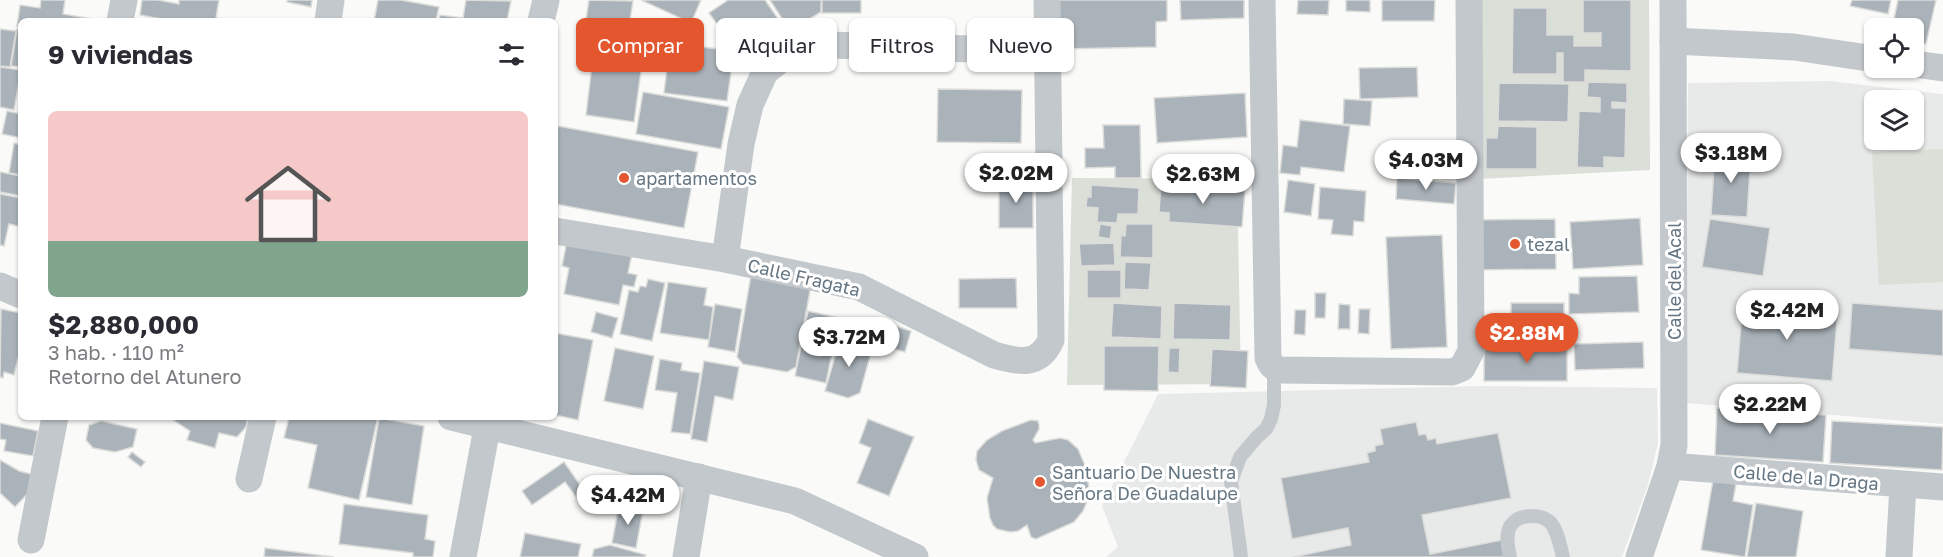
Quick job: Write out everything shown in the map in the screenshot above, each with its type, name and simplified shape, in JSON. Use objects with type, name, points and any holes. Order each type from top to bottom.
[{"type":"street","points":[[121,18],[124,0]]},
{"type":"street","points":[[328,18],[331,0]]},
{"type":"street","points":[[542,18],[546,0]]},
{"type":"street","name":"Calle Fragata","points":[[1047,0],[1047,18]]},
{"type":"street","points":[[1262,0],[1268,358],[1274,368],[1452,372],[1462,368],[1471,351],[1469,0]]},
{"type":"street","name":"Calle del Acal","points":[[1639,557],[1670,466],[1674,445],[1673,0]]},
{"type":"street","points":[[1673,41],[1794,47],[1864,57]]},
{"type":"street","points":[[725,259],[741,144],[750,105],[765,72],[791,51],[828,45],[967,49]]},
{"type":"street","points":[[1924,65],[1943,68]]},
{"type":"street","name":"Calle Fragata","points":[[558,231],[725,259],[859,287],[994,355],[1017,362],[1032,359],[1046,351],[1051,340],[1047,72]]},
{"type":"street","points":[[0,286],[18,294]]},
{"type":"street","points":[[31,540],[54,420]]},
{"type":"street","points":[[249,479],[262,420]]},
{"type":"street","points":[[464,557],[488,422],[795,501],[915,557]]},
{"type":"street","name":"Calle de la Draga","points":[[1670,466],[1943,487]]},
{"type":"street","points":[[686,557],[699,477]]},
{"type":"street","points":[[1899,557],[1903,485]]},
{"type":"lane","points":[[1241,557],[1231,482],[1240,457],[1266,429],[1271,419],[1274,405],[1274,368]]},
{"type":"lane","points":[[1510,557],[1507,537],[1511,525],[1522,517],[1536,516],[1549,521],[1557,533],[1563,557]]},
{"type":"shaded area","points":[[1479,0],[1649,0],[1650,170],[1478,179]]},
{"type":"shaded area","points":[[1829,81],[1908,90],[1864,90],[1864,150],[1924,150],[1924,92],[1943,94],[1943,424],[1686,403],[1688,83]]},
{"type":"shaded area","points":[[1943,149],[1943,282],[1879,285],[1872,152]]},
{"type":"shaded area","points":[[1072,178],[1237,179],[1241,384],[1067,385]]},
{"type":"shaded area","points":[[1483,386],[1657,388],[1658,443],[1648,485],[1622,557],[1106,557],[1118,547],[1102,506],[1158,394]]},
{"type":"building","points":[[41,0],[65,0],[63,14],[86,18],[18,18],[20,5],[40,8]]},
{"type":"building","points":[[142,0],[179,4],[179,0],[219,0],[216,18],[156,18],[140,15]]},
{"type":"building","points":[[288,0],[312,0],[311,7],[287,2]]},
{"type":"building","points":[[378,0],[401,0],[439,7],[437,18],[375,18]]},
{"type":"building","points":[[466,0],[511,1],[508,18],[463,18]]},
{"type":"building","points":[[589,0],[633,1],[630,18],[586,18]]},
{"type":"building","points":[[641,0],[701,0],[693,18],[680,18]]},
{"type":"building","points":[[728,0],[765,0],[778,18],[716,18],[716,23],[709,13]]},
{"type":"building","points":[[770,0],[821,0],[821,12],[811,18],[782,18]]},
{"type":"building","points":[[822,0],[861,0],[861,13],[822,13]]},
{"type":"building","points":[[1058,0],[1167,0],[1167,21],[1156,22],[1156,47],[1074,49],[1074,18],[1059,18]]},
{"type":"building","points":[[1180,0],[1244,0],[1244,18],[1181,20]]},
{"type":"building","points":[[1298,0],[1329,0],[1328,15],[1297,14]]},
{"type":"building","points":[[1346,0],[1370,0],[1370,12],[1346,11]]},
{"type":"building","points":[[1382,0],[1435,0],[1434,21],[1382,21]]},
{"type":"building","points":[[1583,0],[1631,0],[1631,71],[1585,70],[1585,82],[1563,82],[1563,53],[1557,53],[1557,74],[1512,74],[1513,8],[1547,8],[1547,35],[1574,35],[1574,46],[1601,46],[1601,33],[1583,33]]},
{"type":"building","points":[[1852,0],[1891,0],[1888,14],[1850,6]]},
{"type":"building","points":[[1898,0],[1936,0],[1926,44],[1924,44],[1924,18],[1894,18]]},
{"type":"building","points":[[440,15],[463,18],[440,18]]},
{"type":"building","points":[[0,29],[16,31],[10,67],[0,66]]},
{"type":"building","points":[[17,29],[18,29],[18,67],[11,66]]},
{"type":"building","points":[[704,47],[716,49],[716,72],[731,72],[727,101],[664,93],[667,72],[704,72]]},
{"type":"building","points":[[0,67],[18,70],[14,110],[0,107]]},
{"type":"building","points":[[1417,67],[1418,97],[1360,99],[1359,68]]},
{"type":"building","name":"apartamentos","points":[[591,72],[641,72],[634,122],[586,115]]},
{"type":"building","points":[[1588,82],[1627,83],[1627,103],[1612,102],[1612,108],[1626,108],[1625,158],[1604,157],[1604,168],[1577,167],[1579,111],[1600,112],[1600,98],[1587,97]]},
{"type":"building","points":[[1499,83],[1569,84],[1568,122],[1498,121]]},
{"type":"building","points":[[938,89],[1022,90],[1021,143],[937,142]]},
{"type":"building","name":"apartamentos","points":[[643,92],[729,107],[721,149],[636,134]]},
{"type":"building","points":[[1245,93],[1247,137],[1157,143],[1154,98]]},
{"type":"building","points":[[1344,99],[1372,101],[1370,126],[1343,124]]},
{"type":"building","points":[[7,111],[18,113],[18,137],[2,134]]},
{"type":"building","points":[[1300,120],[1350,126],[1344,172],[1301,167],[1300,175],[1280,173],[1283,145],[1297,147]]},
{"type":"building","points":[[1103,125],[1140,125],[1141,178],[1115,178],[1115,167],[1085,168],[1085,148],[1104,148]]},
{"type":"building","name":"apartamentos","points":[[558,126],[698,152],[684,228],[558,205]]},
{"type":"building","points":[[1498,126],[1537,127],[1537,169],[1486,169],[1486,138],[1497,138]]},
{"type":"building","points":[[14,143],[18,144],[18,174],[9,173]]},
{"type":"building","points":[[1715,152],[1751,154],[1747,217],[1711,215]]},
{"type":"building","points":[[0,172],[18,175],[18,195],[0,192]]},
{"type":"building","points":[[1397,178],[1456,183],[1454,204],[1396,199]]},
{"type":"building","points":[[999,179],[1033,180],[1033,228],[999,228]]},
{"type":"building","points":[[1288,180],[1315,184],[1311,216],[1284,212]]},
{"type":"building","points":[[1161,183],[1245,190],[1242,227],[1169,222],[1169,213],[1159,212]]},
{"type":"building","points":[[1091,185],[1139,188],[1138,214],[1118,214],[1117,223],[1097,222],[1098,208],[1086,207],[1087,197],[1091,197]]},
{"type":"building","points":[[1320,187],[1366,191],[1364,222],[1354,221],[1353,236],[1331,234],[1333,220],[1318,219]]},
{"type":"building","points":[[0,194],[18,197],[18,226],[9,224],[4,246],[0,245]]},
{"type":"building","points":[[1640,218],[1643,265],[1573,269],[1570,222]]},
{"type":"building","name":"tezal","points":[[1555,219],[1556,269],[1474,270],[1474,220]]},
{"type":"building","points":[[1710,219],[1770,228],[1763,276],[1702,267]]},
{"type":"building","points":[[1100,224],[1112,226],[1110,239],[1098,237]]},
{"type":"building","points":[[1126,224],[1153,224],[1153,258],[1120,257],[1121,235],[1125,236]]},
{"type":"building","points":[[1442,235],[1447,347],[1391,349],[1386,237]]},
{"type":"building","points":[[567,241],[632,254],[628,273],[637,275],[634,287],[623,285],[619,305],[564,294],[569,268],[562,266]]},
{"type":"building","points":[[1114,243],[1115,265],[1081,266],[1079,244]]},
{"type":"building","points":[[1125,262],[1151,263],[1149,290],[1124,289]]},
{"type":"building","points":[[1087,270],[1121,270],[1121,298],[1087,298]]},
{"type":"building","points":[[751,275],[812,280],[796,367],[787,372],[743,364],[737,357]]},
{"type":"building","points":[[1637,276],[1639,312],[1569,314],[1569,293],[1579,294],[1579,277]]},
{"type":"building","points":[[1016,278],[1017,308],[959,308],[959,279]]},
{"type":"building","points":[[648,279],[665,283],[652,341],[620,334],[629,290],[638,292],[640,286],[646,287]]},
{"type":"building","points":[[668,282],[707,288],[704,305],[713,307],[709,340],[660,333]]},
{"type":"building","points":[[1315,293],[1326,293],[1325,318],[1315,318]]},
{"type":"building","points":[[1743,300],[1838,309],[1832,381],[1737,373]]},
{"type":"building","points":[[1113,303],[1162,306],[1161,339],[1111,337]]},
{"type":"building","points":[[1174,303],[1231,305],[1230,340],[1173,339]]},
{"type":"building","points":[[1511,303],[1564,303],[1564,341],[1511,341]]},
{"type":"building","points":[[1852,303],[1943,310],[1943,356],[1849,349]]},
{"type":"building","points":[[715,304],[742,309],[735,352],[708,347]]},
{"type":"building","points":[[1339,304],[1350,305],[1350,329],[1338,329]]},
{"type":"building","points":[[1,309],[18,312],[18,358],[14,375],[4,372],[3,378],[0,377]]},
{"type":"building","points":[[1359,309],[1370,309],[1369,334],[1358,333]]},
{"type":"building","points":[[1295,310],[1306,310],[1305,335],[1294,334]]},
{"type":"building","points":[[808,311],[839,318],[826,383],[795,376]]},
{"type":"building","points":[[596,312],[618,318],[612,338],[591,332]]},
{"type":"building","points":[[886,323],[911,331],[905,352],[880,345]]},
{"type":"building","points":[[558,334],[593,340],[578,420],[558,416]]},
{"type":"building","points":[[841,336],[873,345],[860,393],[848,398],[825,391]]},
{"type":"building","points":[[1643,342],[1644,368],[1575,370],[1574,344]]},
{"type":"building","points":[[1532,343],[1567,343],[1567,381],[1484,381],[1484,349],[1532,350]]},
{"type":"building","points":[[1104,346],[1159,346],[1158,391],[1104,390]]},
{"type":"building","points":[[615,348],[654,356],[643,409],[604,401]]},
{"type":"building","points":[[1169,348],[1180,348],[1179,373],[1168,372]]},
{"type":"building","points":[[1212,349],[1248,351],[1246,388],[1210,386]]},
{"type":"building","points":[[660,359],[682,363],[681,370],[700,373],[690,434],[671,432],[677,393],[655,390]]},
{"type":"building","points":[[704,361],[739,367],[733,400],[715,396],[707,442],[691,439]]},
{"type":"building","points":[[1717,408],[1826,415],[1823,462],[1715,455]]},
{"type":"building","points":[[868,419],[914,437],[889,496],[857,483],[871,448],[859,443]]},
{"type":"building","points":[[173,420],[247,420],[246,427],[237,437],[219,433],[215,448],[187,440],[190,431]]},
{"type":"building","points":[[288,420],[377,420],[359,500],[308,488],[317,445],[284,438]]},
{"type":"building","points":[[379,420],[424,426],[412,505],[366,497]]},
{"type":"building","name":"Santuario De Nuestra Señora De Guadalupe","points":[[1031,420],[1038,421],[1039,425],[1033,440],[1035,443],[1060,438],[1068,440],[1078,449],[1086,468],[1090,495],[1083,511],[1074,522],[1036,539],[1031,537],[1027,525],[1018,531],[1010,532],[997,529],[993,525],[987,498],[993,478],[979,470],[976,460],[977,451],[987,440],[1002,431]]},
{"type":"building","points":[[101,421],[137,429],[133,447],[115,452],[93,448],[86,440],[89,425]]},
{"type":"building","points":[[1832,421],[1943,427],[1942,470],[1830,463]]},
{"type":"building","points":[[1416,422],[1419,435],[1426,434],[1428,440],[1436,438],[1437,444],[1498,433],[1511,498],[1422,515],[1430,554],[1502,540],[1506,557],[1293,557],[1351,545],[1348,528],[1292,539],[1281,478],[1369,462],[1367,453],[1375,451],[1375,446],[1383,444],[1380,429]]},
{"type":"building","points":[[0,423],[38,431],[33,456],[4,451],[6,440],[0,439]]},
{"type":"building","points":[[132,452],[145,462],[141,467],[128,457]]},
{"type":"building","points":[[0,460],[19,471],[35,475],[31,490],[15,507],[0,493]]},
{"type":"building","points":[[564,462],[585,492],[577,498],[565,482],[532,505],[522,491]]},
{"type":"building","points":[[1713,480],[1736,484],[1733,501],[1753,505],[1745,557],[1701,550]]},
{"type":"building","points":[[1756,503],[1803,511],[1796,557],[1747,557]]},
{"type":"building","points":[[344,504],[428,515],[425,539],[435,541],[433,557],[413,557],[413,553],[339,544]]},
{"type":"building","points":[[619,505],[643,510],[636,548],[612,543]]},
{"type":"building","points":[[525,533],[581,544],[578,557],[520,557]]},
{"type":"building","points":[[610,545],[646,555],[645,557],[592,557],[594,549]]},
{"type":"building","points":[[265,548],[334,557],[264,557]]},
{"type":"place","name":"apartamentos","points":[[624,178]]},
{"type":"place","name":"tezal","points":[[1515,244]]},
{"type":"place","name":"Santuario De Nuestra Señora De Guadalupe","points":[[1040,482]]}]
